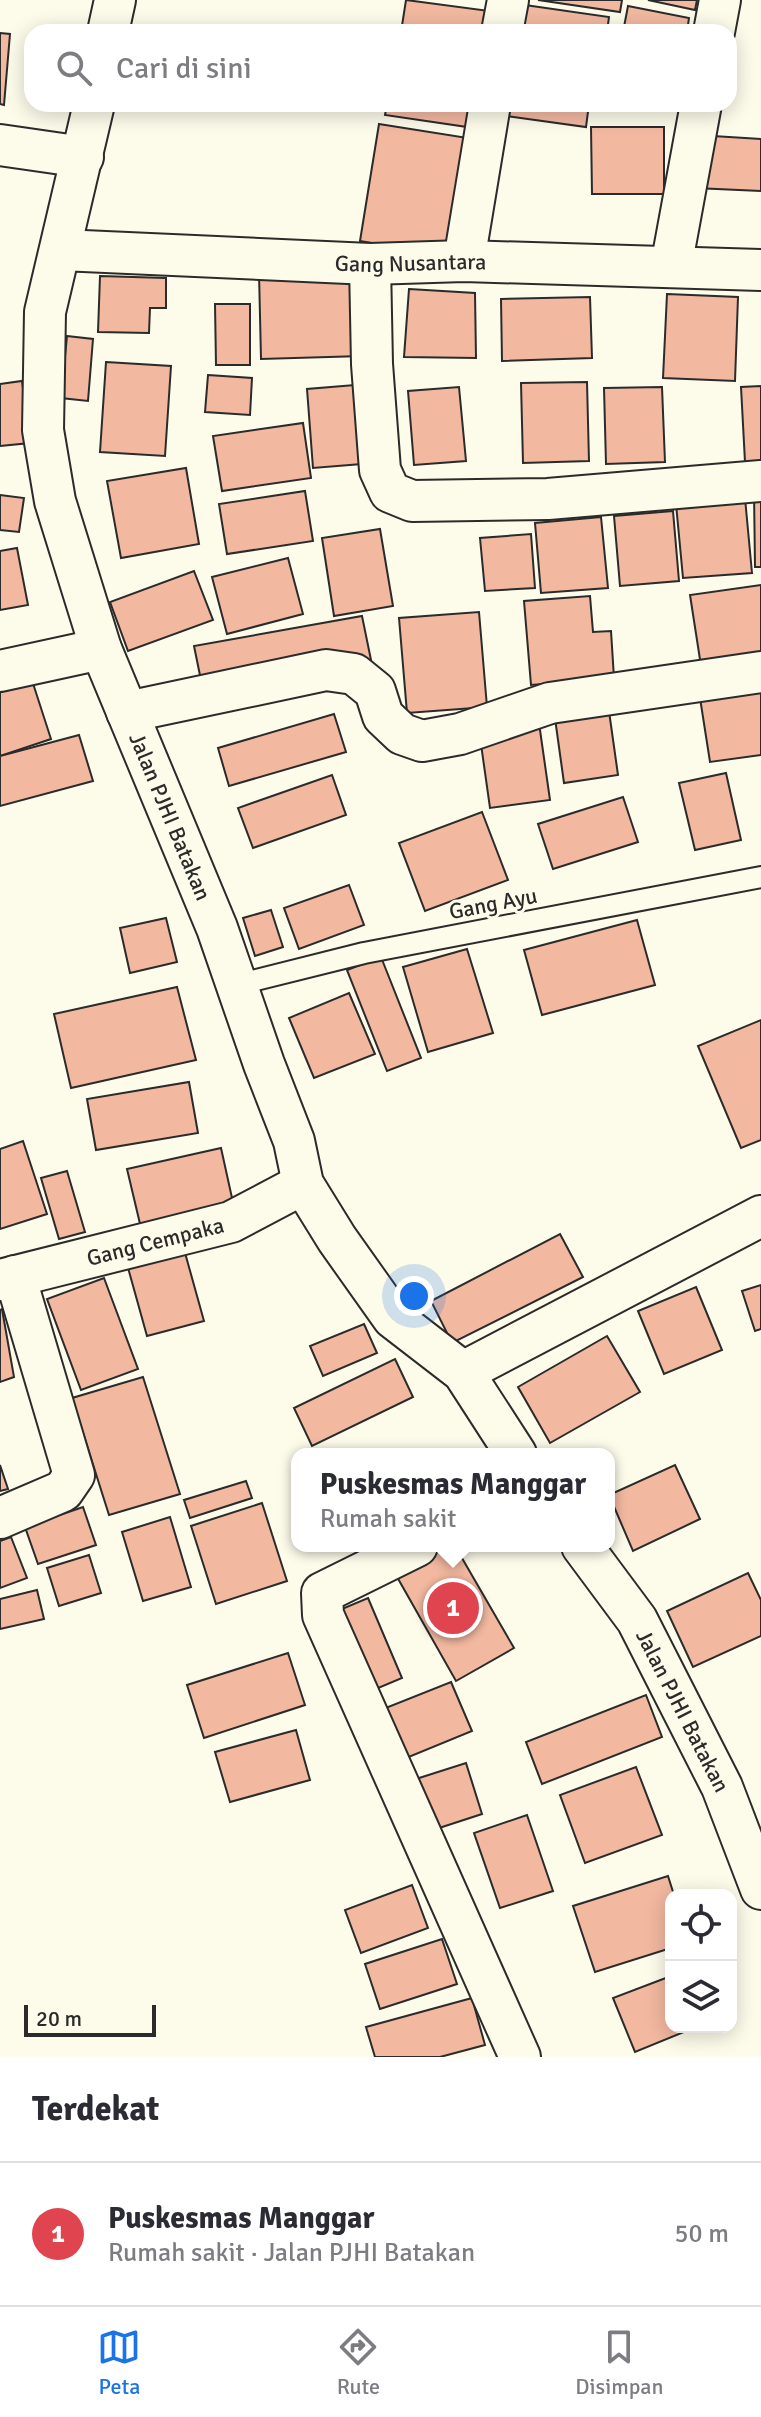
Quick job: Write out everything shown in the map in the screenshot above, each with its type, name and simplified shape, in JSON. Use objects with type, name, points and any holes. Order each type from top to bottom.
[{"type":"street","points":[[110,24],[115,0]]},
{"type":"street","points":[[504,24],[508,0]]},
{"type":"street","points":[[716,24],[720,0]]},
{"type":"street","name":"Jalan PJHI Batakan","points":[[92,112],[45,312],[43,430],[55,501],[101,649],[217,928],[294,1141],[303,1184],[337,1239],[393,1318],[463,1372],[512,1448]]},
{"type":"street","points":[[464,261],[489,112]]},
{"type":"street","points":[[671,267],[700,112]]},
{"type":"street","points":[[0,145],[83,157]]},
{"type":"street","name":"Gang Nusantara","points":[[61,250],[370,264],[464,261],[761,270]]},
{"type":"street","points":[[370,264],[372,364],[380,470],[390,492],[412,501],[548,499],[761,481]]},
{"type":"street","points":[[0,671],[101,649]]},
{"type":"street","points":[[127,712],[326,670],[339,670],[354,674],[375,691],[383,716],[402,734],[422,741],[460,734],[550,703],[761,672]]},
{"type":"street","name":"Gang Cempaka","points":[[8,1278],[231,1222],[303,1184]]},
{"type":"street","points":[[463,1372],[761,1216]]},
{"type":"street","points":[[0,1518],[63,1491],[74,1475],[8,1278]]},
{"type":"street","points":[[405,1552],[322,1593],[323,1615],[520,2057]]},
{"type":"street","name":"Jalan PJHI Batakan","points":[[586,1552],[637,1620],[722,1787],[761,1889]]},
{"type":"lane","name":"Gang Ayu","points":[[236,985],[393,947],[761,877]]},
{"type":"building","points":[[406,0],[497,12],[495,24],[402,24]]},
{"type":"building","points":[[538,0],[622,0],[620,12]]},
{"type":"building","points":[[648,0],[697,0],[695,10]]},
{"type":"building","points":[[525,5],[609,17],[608,24],[522,24]]},
{"type":"building","points":[[628,6],[689,18],[688,24],[625,24]]},
{"type":"building","points":[[0,33],[10,34],[4,105],[0,104]]},
{"type":"building","points":[[386,112],[483,112],[481,129],[385,115]]},
{"type":"building","points":[[499,112],[588,112],[586,127],[499,115]]},
{"type":"building","points":[[379,124],[474,139],[454,257],[360,241]]},
{"type":"building","points":[[591,127],[664,127],[664,194],[592,194]]},
{"type":"building","points":[[697,135],[761,139],[761,191],[695,188]]},
{"type":"building","points":[[359,270],[362,356],[261,359],[259,273]]},
{"type":"building","points":[[100,276],[166,278],[166,308],[150,308],[149,333],[98,332]]},
{"type":"building","points":[[409,289],[475,293],[476,358],[404,357]]},
{"type":"building","points":[[667,294],[738,297],[735,381],[663,378]]},
{"type":"building","points":[[590,297],[592,358],[502,361],[501,299]]},
{"type":"building","points":[[215,304],[250,304],[250,365],[216,365]]},
{"type":"building","points":[[67,336],[93,339],[88,401],[61,398]]},
{"type":"building","points":[[106,362],[171,366],[165,456],[100,452]]},
{"type":"building","points":[[208,375],[252,378],[250,415],[205,412]]},
{"type":"building","points":[[22,381],[30,443],[0,446],[0,384]]},
{"type":"building","points":[[587,382],[589,461],[523,463],[521,383]]},
{"type":"building","points":[[367,384],[374,463],[313,468],[307,389]]},
{"type":"building","points":[[761,386],[761,462],[745,462],[741,387]]},
{"type":"building","points":[[459,387],[466,461],[414,465],[408,391]]},
{"type":"building","points":[[662,387],[665,462],[606,464],[604,388]]},
{"type":"building","points":[[303,423],[311,478],[222,491],[213,436]]},
{"type":"building","points":[[186,468],[199,544],[121,558],[107,481]]},
{"type":"building","points":[[305,491],[313,541],[227,554],[219,504]]},
{"type":"building","points":[[754,492],[761,492],[761,567],[755,567]]},
{"type":"building","points":[[0,495],[24,498],[19,532],[0,530]]},
{"type":"building","points":[[745,498],[752,573],[683,578],[676,504]]},
{"type":"building","points":[[673,511],[679,581],[620,586],[614,516]]},
{"type":"building","points":[[601,517],[608,588],[541,593],[535,523]]},
{"type":"building","points":[[380,529],[393,606],[334,616],[322,538]]},
{"type":"building","points":[[531,534],[535,588],[485,591],[480,538]]},
{"type":"building","points":[[17,548],[28,605],[0,610],[0,551]]},
{"type":"building","points":[[288,558],[303,614],[227,634],[212,577]]},
{"type":"building","points":[[194,571],[213,620],[128,651],[110,602]]},
{"type":"building","points":[[761,585],[761,658],[701,666],[690,595]]},
{"type":"building","points":[[590,596],[593,632],[611,631],[614,678],[531,685],[524,601]]},
{"type":"building","points":[[479,612],[487,707],[407,713],[399,618]]},
{"type":"building","points":[[362,616],[371,660],[203,690],[194,646]]},
{"type":"building","points":[[29,671],[51,739],[0,756],[0,681]]},
{"type":"building","points":[[761,689],[761,755],[710,762],[700,698]]},
{"type":"building","points":[[607,697],[618,775],[564,783],[553,704]]},
{"type":"building","points":[[334,714],[346,752],[229,786],[218,748]]},
{"type":"building","points":[[539,723],[550,800],[490,808],[479,730]]},
{"type":"building","points":[[79,735],[93,781],[0,806],[0,756]]},
{"type":"building","points":[[726,773],[741,840],[695,850],[679,783]]},
{"type":"building","points":[[332,775],[346,815],[253,848],[238,808]]},
{"type":"building","points":[[623,797],[638,842],[553,869],[538,824]]},
{"type":"building","points":[[482,812],[508,880],[425,911],[399,843]]},
{"type":"building","points":[[349,885],[364,925],[299,949],[284,908]]},
{"type":"building","points":[[271,910],[283,947],[255,956],[243,918]]},
{"type":"building","points":[[166,918],[177,962],[130,973],[120,928]]},
{"type":"building","points":[[637,920],[655,985],[542,1015],[524,950]]},
{"type":"building","points":[[467,949],[493,1033],[428,1052],[403,967]]},
{"type":"building","points":[[381,957],[421,1058],[387,1071],[347,970]]},
{"type":"building","points":[[177,987],[196,1060],[71,1088],[54,1014]]},
{"type":"building","points":[[349,993],[375,1054],[314,1078],[289,1018]]},
{"type":"building","points":[[761,1020],[761,1140],[741,1148],[698,1046]]},
{"type":"building","points":[[189,1082],[198,1133],[96,1150],[87,1099]]},
{"type":"building","points":[[23,1141],[47,1214],[0,1229],[0,1149]]},
{"type":"building","points":[[221,1148],[234,1207],[141,1228],[127,1169]]},
{"type":"building","points":[[67,1171],[85,1232],[59,1239],[41,1178]]},
{"type":"building","points":[[560,1234],[583,1277],[452,1343],[431,1301]]},
{"type":"building","points":[[182,1242],[204,1321],[147,1336],[125,1257]]},
{"type":"building","points":[[104,1278],[138,1369],[81,1390],[47,1299]]},
{"type":"building","points":[[761,1285],[761,1329],[755,1331],[742,1291]]},
{"type":"building","points":[[696,1287],[722,1350],[664,1374],[638,1311]]},
{"type":"building","points":[[0,1310],[14,1377],[0,1382]]},
{"type":"building","points":[[364,1324],[377,1353],[323,1376],[310,1346]]},
{"type":"building","points":[[607,1336],[640,1392],[550,1443],[518,1387]]},
{"type":"building","points":[[395,1359],[413,1397],[312,1446],[294,1408]]},
{"type":"building","points":[[143,1377],[180,1494],[109,1515],[72,1398]]},
{"type":"building","points":[[0,1465],[8,1489],[0,1491]]},
{"type":"building","points":[[675,1465],[700,1519],[633,1551],[615,1509],[615,1492]]},
{"type":"building","points":[[246,1481],[252,1498],[190,1518],[184,1500]]},
{"type":"building","points":[[262,1503],[287,1581],[216,1604],[191,1526]]},
{"type":"building","points":[[83,1507],[96,1545],[38,1564],[25,1527]]},
{"type":"building","points":[[170,1517],[191,1587],[143,1601],[122,1532]]},
{"type":"building","points":[[11,1537],[27,1578],[0,1588],[0,1541]]},
{"type":"building","points":[[420,1552],[458,1552],[514,1648],[456,1681],[392,1568]]},
{"type":"building","points":[[89,1555],[101,1593],[59,1606],[47,1568]]},
{"type":"building","points":[[748,1573],[761,1600],[761,1636],[693,1667],[667,1611]]},
{"type":"building","points":[[37,1590],[44,1619],[0,1629],[0,1599]]},
{"type":"building","points":[[368,1598],[402,1678],[364,1694],[330,1614]]},
{"type":"building","points":[[288,1653],[305,1705],[204,1738],[187,1685]]},
{"type":"building","points":[[451,1682],[472,1731],[399,1761],[378,1711]]},
{"type":"building","points":[[646,1695],[662,1737],[542,1784],[526,1742]]},
{"type":"building","points":[[296,1730],[310,1780],[230,1802],[215,1752]]},
{"type":"building","points":[[466,1763],[482,1814],[430,1831],[413,1780]]},
{"type":"building","points":[[636,1767],[662,1835],[585,1863],[560,1795]]},
{"type":"building","points":[[527,1815],[553,1891],[500,1908],[474,1833]]},
{"type":"building","points":[[668,1876],[672,1889],[665,1889],[665,1950],[595,1972],[573,1906]]},
{"type":"building","points":[[412,1885],[428,1928],[361,1953],[345,1910]]},
{"type":"building","points":[[442,1939],[457,1984],[380,2009],[365,1964]]},
{"type":"building","points":[[665,1978],[665,2033],[681,2033],[635,2052],[613,1998]]},
{"type":"building","points":[[472,1998],[485,2045],[440,2057],[375,2057],[366,2027]]},
{"type":"place","name":"Puskesmas Manggar","points":[[453,1608]]}]
